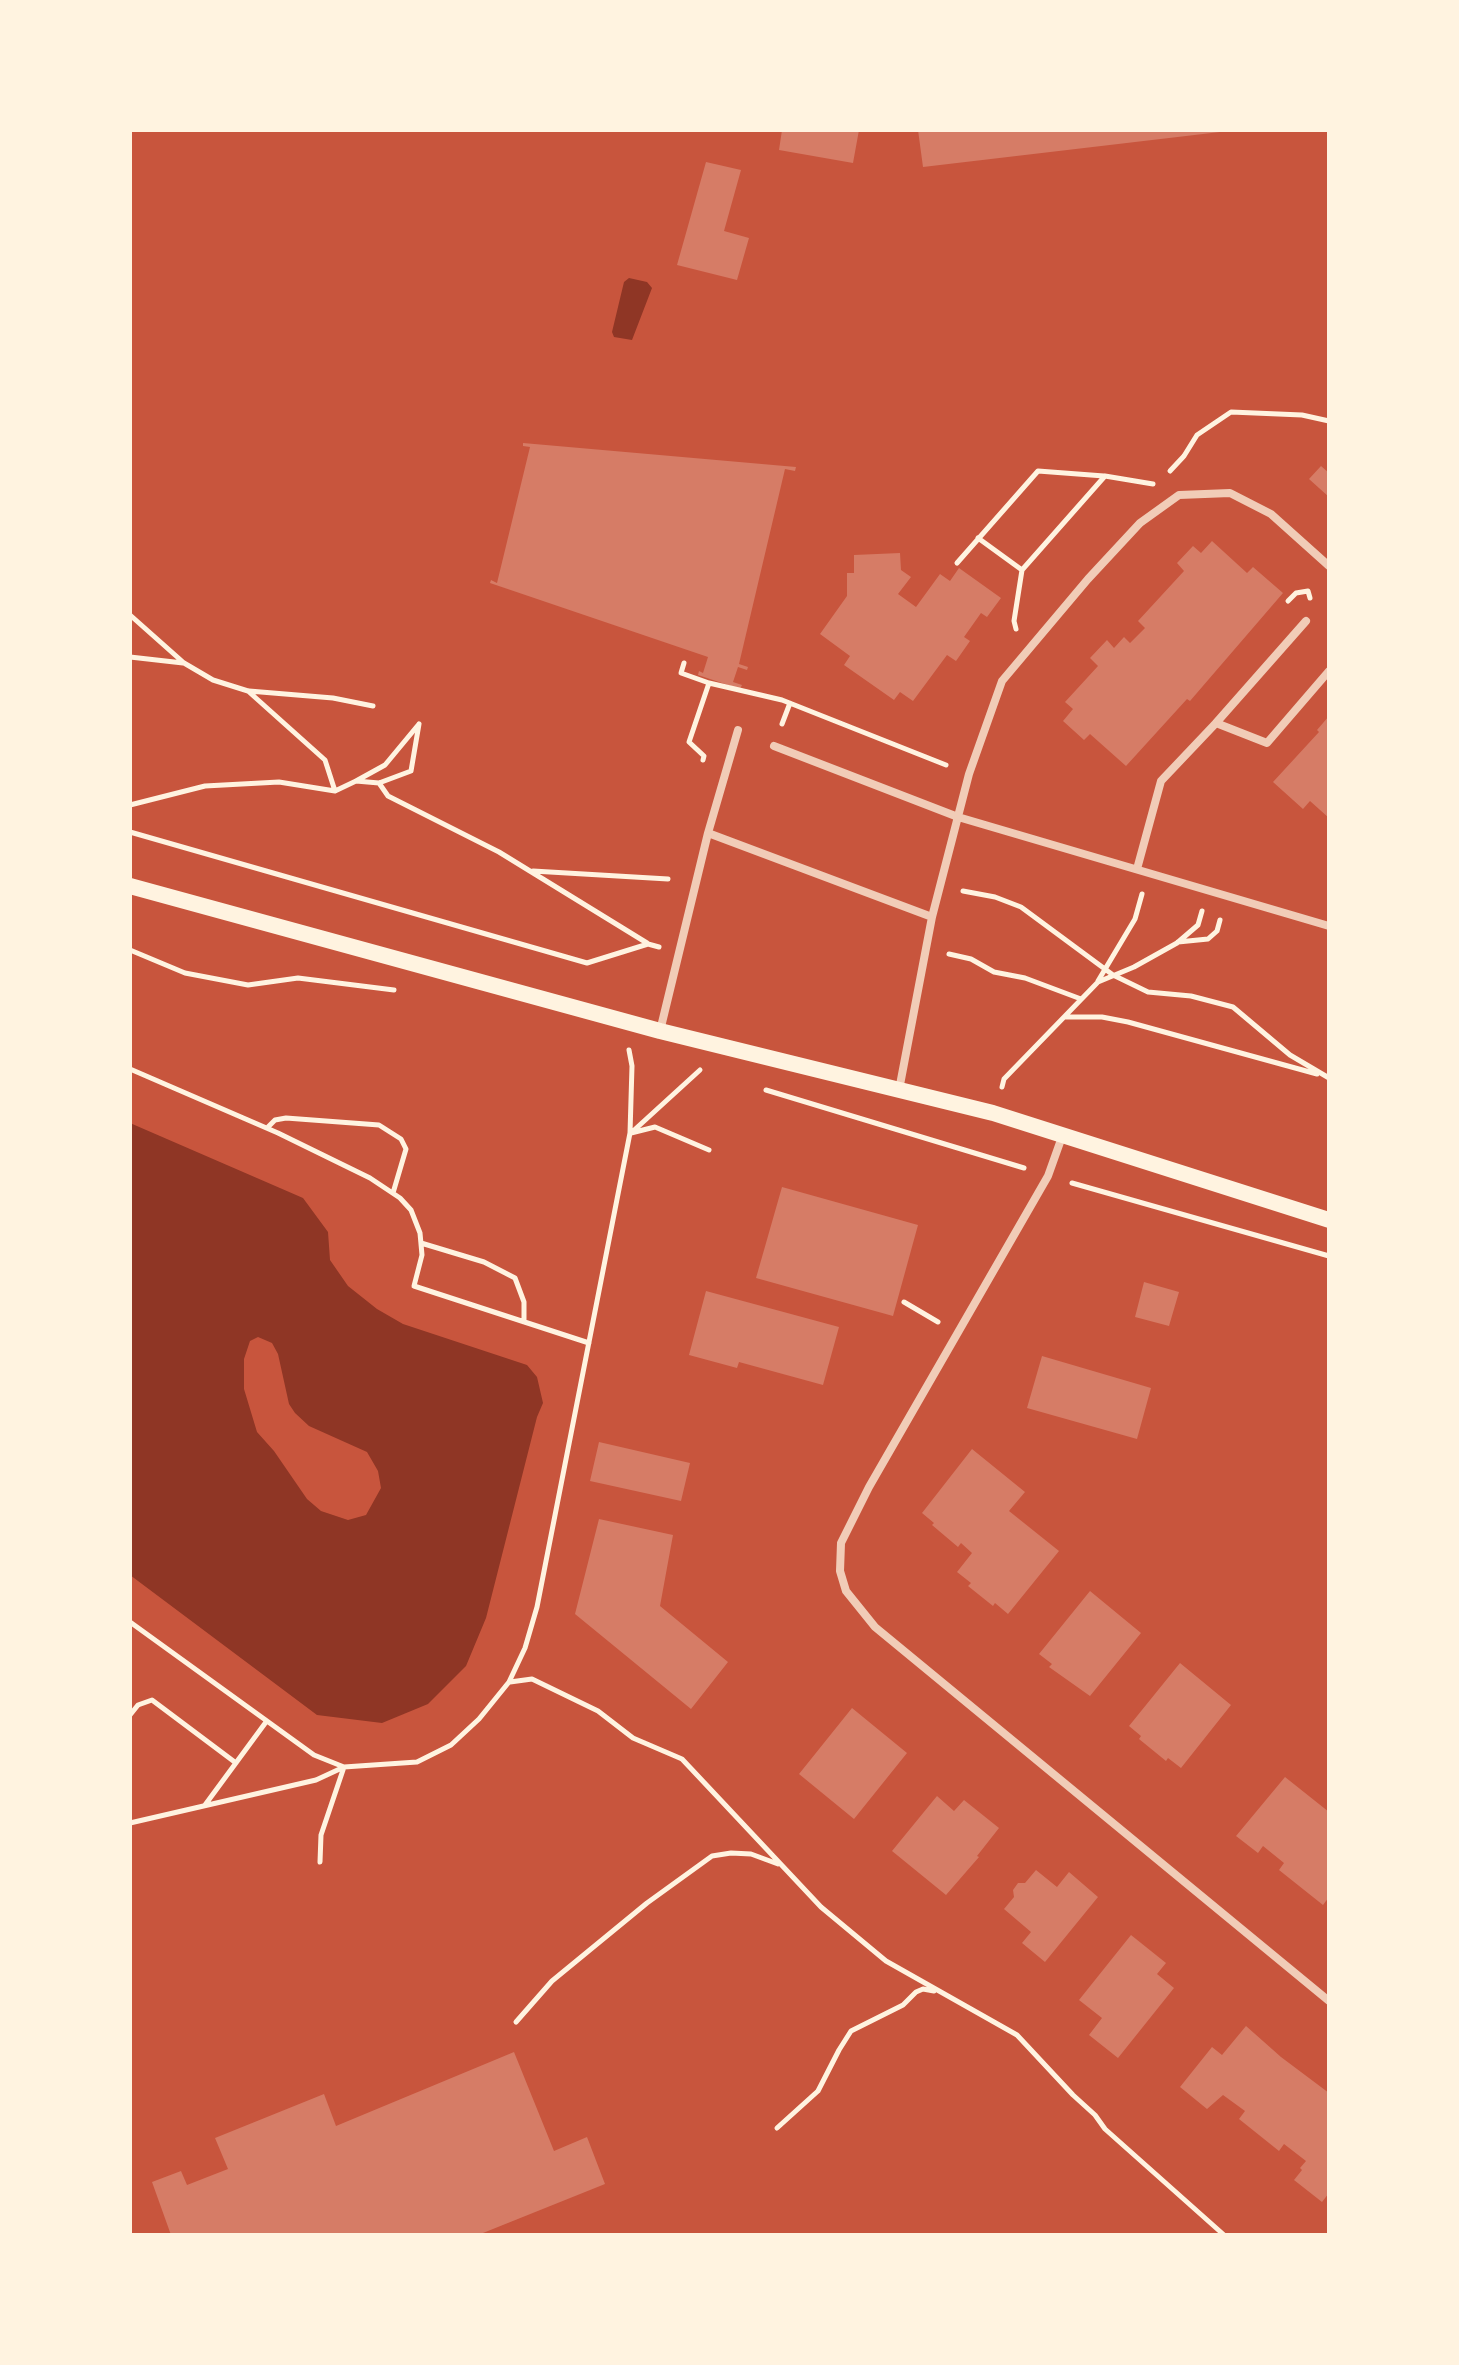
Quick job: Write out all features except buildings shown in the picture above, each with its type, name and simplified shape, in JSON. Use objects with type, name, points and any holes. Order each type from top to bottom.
[{"type":"main road","points":[[130,886],[660,1031],[1063,1134],[1329,1220]]},
{"type":"street","points":[[899,1090],[932,917],[969,774],[1002,681],[1023,653],[1140,523],[1179,495],[1230,493],[1271,514],[1329,566]]},
{"type":"street","points":[[1137,869],[1161,781],[1306,621]]},
{"type":"street","points":[[1216,723],[1267,743],[1329,671]]},
{"type":"street","points":[[660,1031],[708,833],[738,730]]},
{"type":"street","points":[[774,746],[958,817],[1329,926]]},
{"type":"street","points":[[708,833],[932,917]]},
{"type":"street","points":[[1063,1134],[1048,1176],[869,1487],[841,1543],[840,1571],[846,1591],[875,1627],[1329,2001]]},
{"type":"path","points":[[1153,484],[1172,470],[1197,435],[1231,412],[1302,415],[1329,421]]},
{"type":"path","points":[[957,563],[1038,471],[1105,476],[1153,484],[1179,495]]},
{"type":"path","points":[[1023,653],[1014,621],[1022,570],[1105,476]]},
{"type":"path","points":[[978,538],[1022,570]]},
{"type":"path","points":[[1290,600],[1296,593],[1308,591]]},
{"type":"path","points":[[130,615],[184,663],[213,680],[248,691],[333,698],[373,706]]},
{"type":"path","points":[[130,657],[184,663]]},
{"type":"path","points":[[684,663],[681,673],[709,683],[782,700],[969,774]]},
{"type":"path","points":[[700,770],[704,756],[689,742],[709,683]]},
{"type":"path","points":[[248,691],[325,760],[335,791]]},
{"type":"path","points":[[130,805],[205,786],[279,782],[335,791],[385,765],[419,724],[411,771],[379,783],[356,781]]},
{"type":"path","points":[[379,783],[388,796],[530,871],[648,944],[678,954]]},
{"type":"path","points":[[130,832],[587,963],[648,944]]},
{"type":"path","points":[[530,871],[668,879]]},
{"type":"path","points":[[1098,982],[1135,919],[1148,872]]},
{"type":"path","points":[[1004,1079],[1098,982],[1134,967],[1177,943],[1198,925],[1208,890]]},
{"type":"path","points":[[962,891],[995,897],[1021,907],[1104,969],[1148,992],[1191,996],[1233,1007],[1290,1055],[1329,1078],[1249,1053],[1128,1022],[1102,1017],[1064,1017]]},
{"type":"path","points":[[1177,943],[1208,939],[1217,931],[1228,896]]},
{"type":"path","points":[[130,950],[185,973],[248,985],[298,978],[389,990]]},
{"type":"path","points":[[949,954],[971,959],[994,972],[1025,978],[1081,999]]},
{"type":"path","points":[[130,1823],[316,1780],[344,1767],[417,1762],[451,1745],[479,1719],[509,1682],[525,1648],[537,1607],[630,1133],[632,1066],[629,1049]]},
{"type":"path","points":[[687,1066],[715,1074]]},
{"type":"path","points":[[130,1069],[370,1178],[393,1193],[411,1210],[420,1233],[422,1255],[414,1286],[589,1343]]},
{"type":"path","points":[[630,1133],[700,1070]]},
{"type":"path","points":[[759,1088],[981,1153]]},
{"type":"path","points":[[266,1129],[275,1120],[286,1118],[379,1125],[401,1139],[406,1149],[393,1193]]},
{"type":"path","points":[[630,1133],[655,1127],[709,1150]]},
{"type":"path","points":[[1114,1195],[1329,1256]]},
{"type":"path","points":[[421,1243],[484,1262],[515,1278],[524,1302],[524,1322]]},
{"type":"path","points":[[904,1302],[958,1335]]},
{"type":"path","points":[[130,1622],[314,1755],[344,1767]]},
{"type":"path","points":[[509,1682],[532,1679],[598,1711],[633,1738],[682,1759],[821,1907],[886,1961],[1017,2035],[1105,2129],[1224,2235]]},
{"type":"path","points":[[130,1715],[138,1705],[152,1700],[236,1763]]},
{"type":"path","points":[[205,1806],[266,1722]]},
{"type":"path","points":[[320,1862],[321,1835],[344,1767]]},
{"type":"path","points":[[516,2022],[543,1989],[647,1903],[712,1856],[751,1854],[779,1864]]},
{"type":"path","points":[[777,2128],[818,2091],[851,2031],[903,2005],[916,1992],[923,1989],[940,1992]]},
{"type":"shaded area","points":[[629,278],[647,282],[652,288],[632,340],[614,337],[612,332],[624,282]]},
{"type":"shaded area","points":[[130,1123],[303,1198],[328,1232],[330,1260],[348,1286],[377,1309],[403,1324],[527,1365],[537,1377],[543,1403],[486,1618],[466,1666],[428,1704],[382,1723],[317,1715],[130,1575]],"holes":[[[258,1337],[272,1343],[278,1354],[289,1404],[295,1413],[309,1426],[367,1452],[378,1471],[381,1488],[366,1515],[348,1520],[321,1511],[307,1499],[257,1432],[244,1389],[244,1359],[250,1341]]]}]
